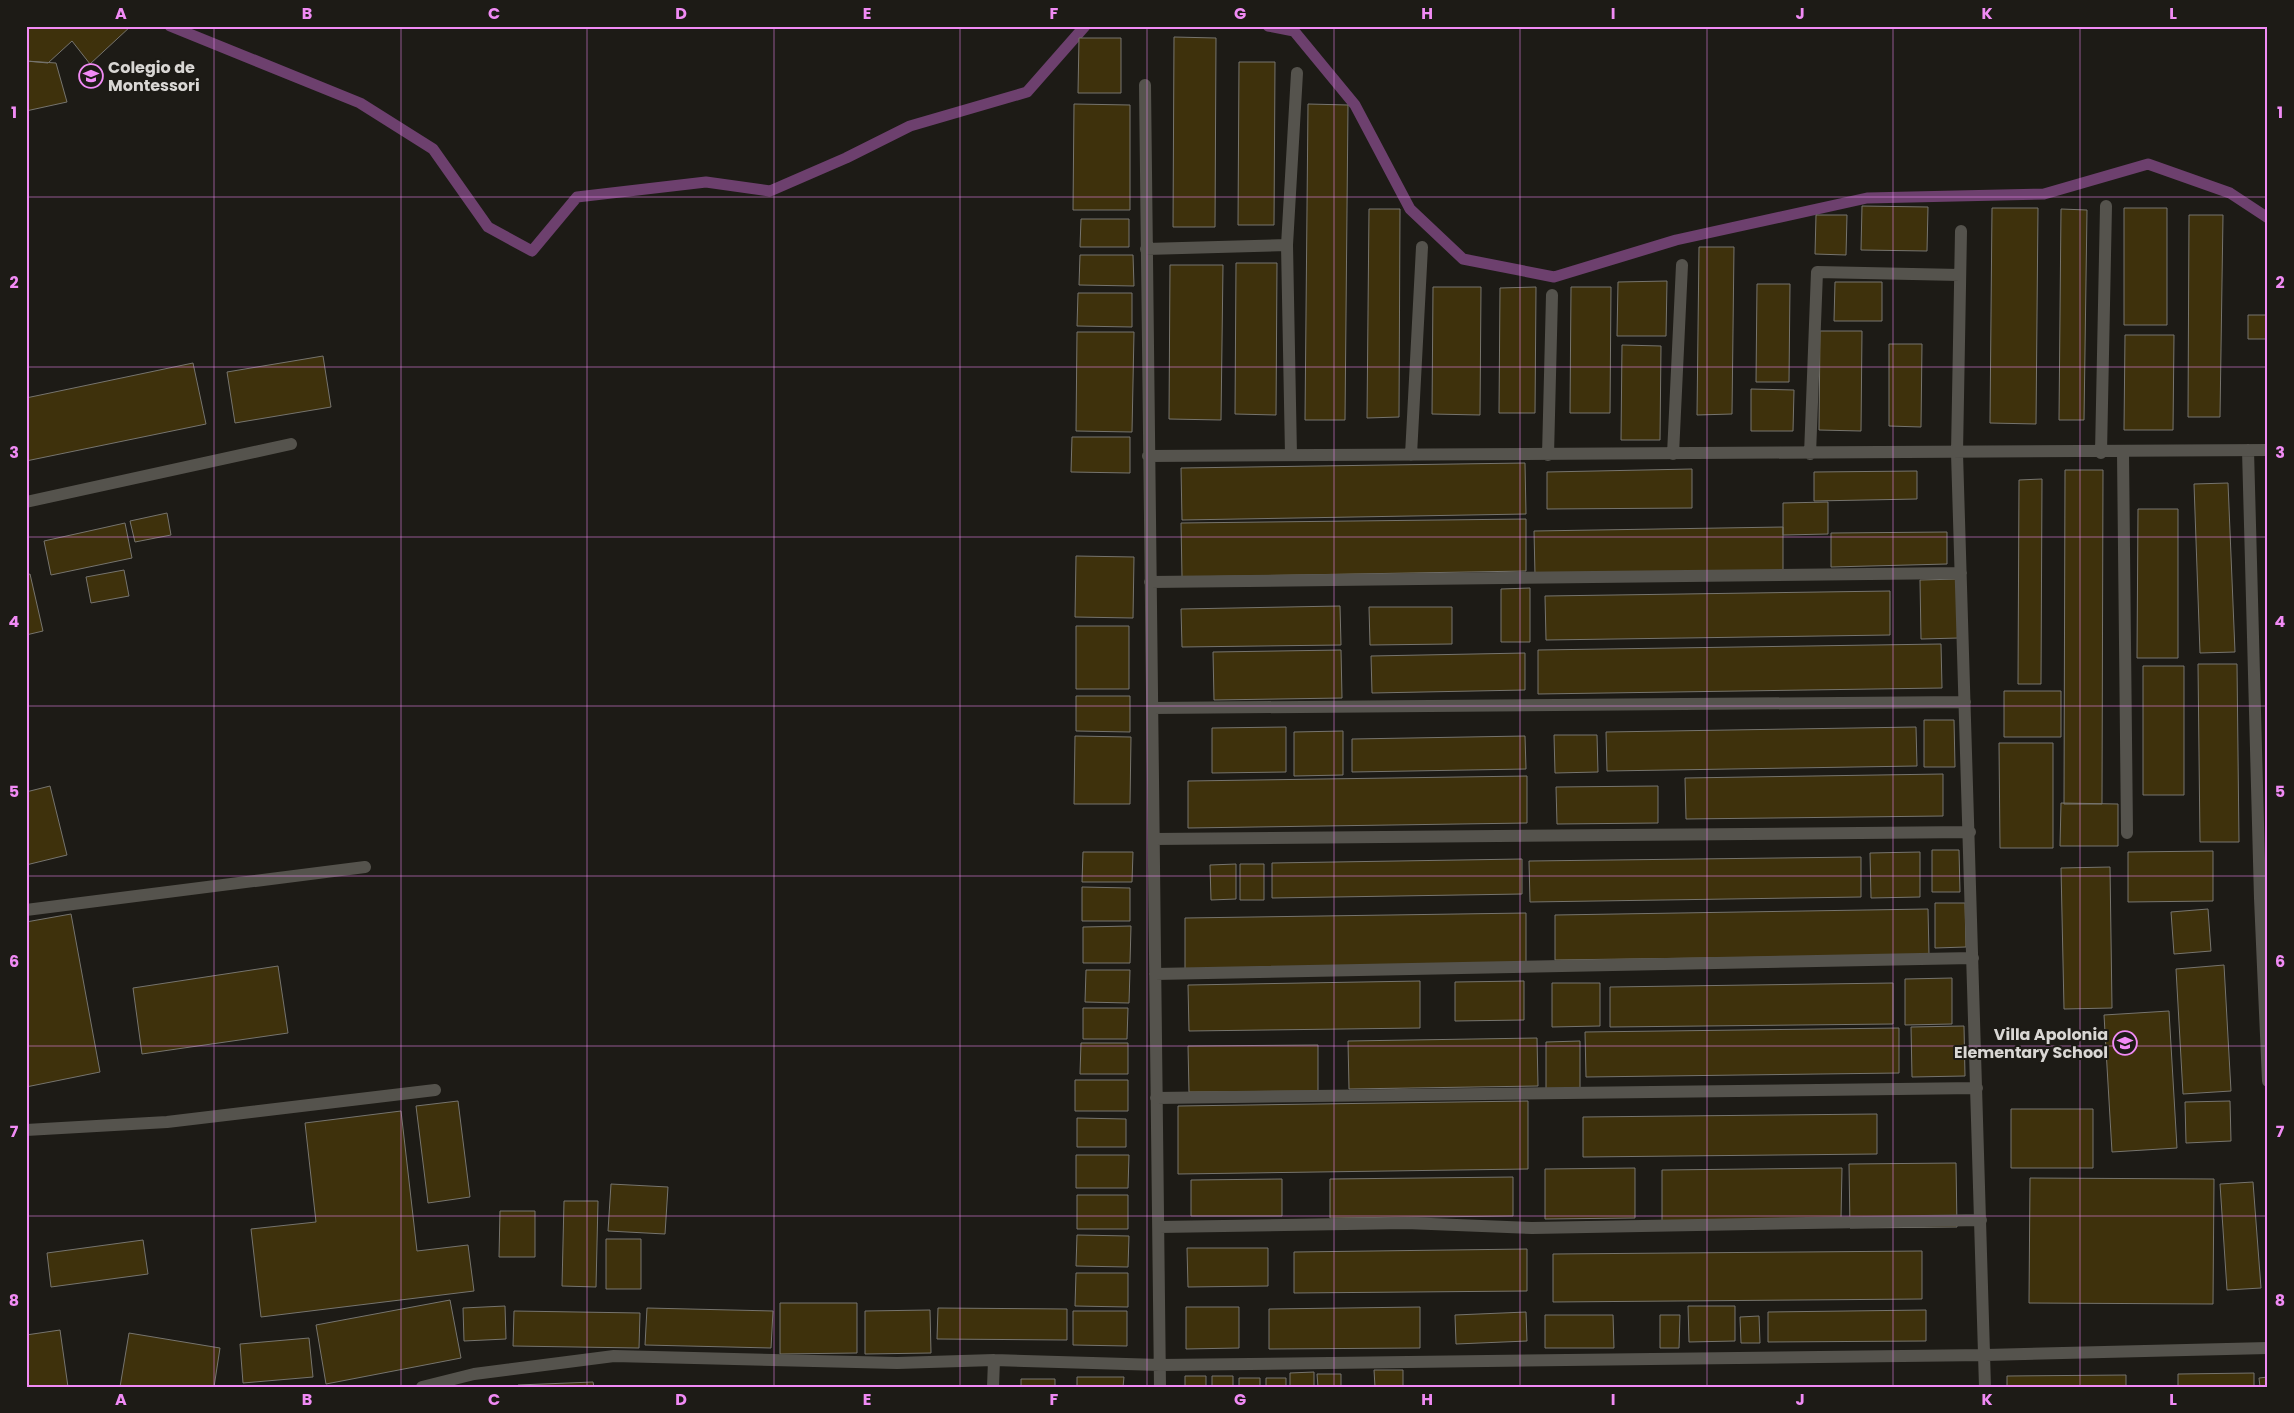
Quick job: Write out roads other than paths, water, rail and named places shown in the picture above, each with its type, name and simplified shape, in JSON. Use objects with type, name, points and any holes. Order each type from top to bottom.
[{"type":"street","points":[[1291,455],[1288,246],[1296,73]]},
{"type":"street","points":[[1145,85],[1160,1387]]},
{"type":"street","points":[[2101,453],[2106,206]]},
{"type":"street","points":[[1962,231],[1958,453],[1986,1354],[1985,1387]]},
{"type":"street","points":[[1146,249],[1288,246]]},
{"type":"street","points":[[1411,455],[1422,247]]},
{"type":"street","points":[[1673,454],[1682,265]]},
{"type":"street","points":[[1810,454],[1817,272],[1960,275]]},
{"type":"street","points":[[1548,455],[1552,295]]},
{"type":"street","points":[[26,502],[291,444]]},
{"type":"street","points":[[2248,450],[2260,898],[2268,1081]]},
{"type":"street","points":[[1148,456],[2123,453],[2268,450]]},
{"type":"street","points":[[2123,453],[2127,834]]},
{"type":"street","points":[[1150,582],[1962,573]]},
{"type":"street","points":[[1152,708],[1965,702]]},
{"type":"street","points":[[1154,839],[1970,832]]},
{"type":"street","points":[[26,910],[365,867]]},
{"type":"street","points":[[1155,974],[1973,958]]},
{"type":"street","points":[[1156,1098],[1977,1088]]},
{"type":"street","points":[[26,1130],[167,1122],[435,1090]]},
{"type":"street","points":[[1159,1227],[1406,1223],[1532,1228],[1981,1220]]},
{"type":"street","points":[[422,1387],[474,1374],[614,1356],[898,1363],[994,1360],[1160,1365],[1986,1354],[2268,1348]]},
{"type":"street","points":[[993,1387],[994,1360]]},
{"type":"waterway","points":[[170,26],[360,103],[433,149],[488,227],[532,251],[577,197],[706,182],[770,191],[846,158],[910,126],[1027,92],[1085,26]]},
{"type":"waterway","points":[[1268,26],[1294,31],[1355,105],[1410,209],[1463,259],[1554,277],[1676,240],[1867,198],[2044,194],[2148,164],[2230,193],[2268,218]]},
{"type":"place","name":"Colegio de Montessori","points":[[91,76]]},
{"type":"place","name":"Villa Apolonia Elementary School","points":[[2125,1043]]}]
